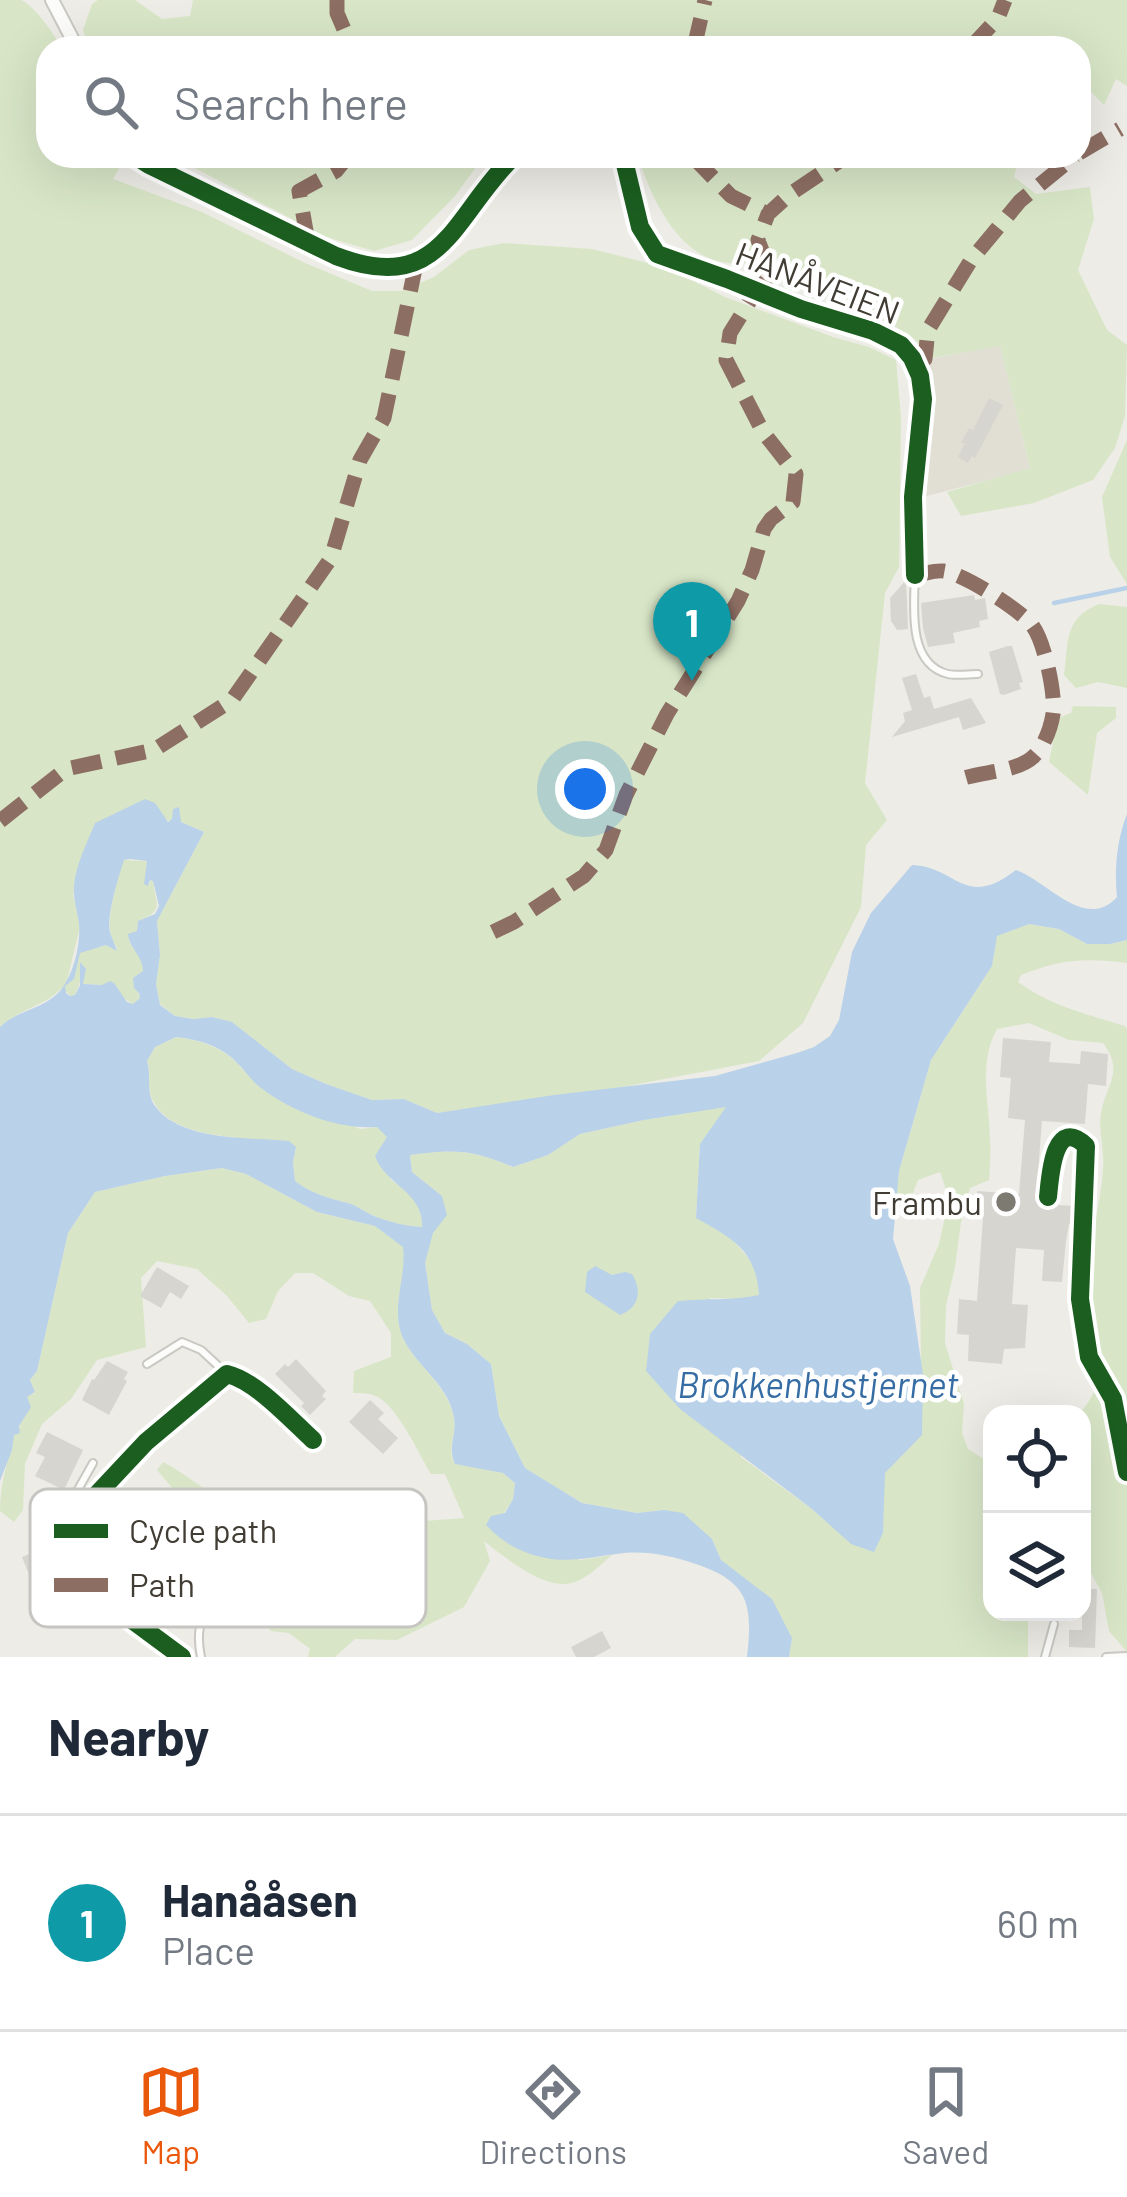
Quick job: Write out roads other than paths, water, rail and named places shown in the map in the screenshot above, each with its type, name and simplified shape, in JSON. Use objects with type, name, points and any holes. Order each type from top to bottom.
[{"type":"street","points":[[52,0],[71,36]]},
{"type":"street","points":[[155,168],[336,256],[397,269],[416,264],[441,246],[504,168]]},
{"type":"street","name":"HANÅVEIEN","points":[[626,168],[640,227],[657,254],[882,334],[912,358],[923,398],[914,497],[915,575]]},
{"type":"street","points":[[1048,1197],[1058,1145],[1068,1139],[1082,1141],[1086,1186],[1080,1299],[1089,1357],[1113,1399],[1127,1472]]},
{"type":"street","points":[[103,1489],[146,1442],[227,1374],[251,1386],[313,1439]]},
{"type":"street","points":[[140,1627],[182,1657]]},
{"type":"lane","points":[[915,575],[914,621],[925,658],[944,674],[978,674]]},
{"type":"lane","points":[[147,1364],[182,1342],[201,1350],[227,1374]]},
{"type":"lane","points":[[78,1489],[93,1463]]},
{"type":"lane","points":[[1045,1657],[1054,1624]]},
{"type":"lane","points":[[200,1627],[200,1657]]},
{"type":"lane","points":[[1106,1657],[1127,1656]]},
{"type":"water","name":"Brokkenhustjernet","points":[[145,799],[155,803],[168,822],[173,809],[179,807],[181,822],[204,832],[157,921],[160,1005],[175,1016],[232,1022],[292,1069],[326,1084],[372,1100],[404,1099],[437,1113],[715,1076],[814,1047],[830,1036],[839,1020],[852,952],[871,913],[912,865],[928,867],[972,887],[998,881],[1016,870],[1080,907],[1105,906],[1117,897],[1117,855],[1127,814],[1127,940],[1087,944],[1059,929],[1029,924],[997,936],[992,966],[931,1060],[899,1171],[893,1239],[910,1286],[923,1375],[922,1435],[885,1473],[883,1533],[874,1552],[851,1544],[680,1409],[646,1371],[650,1334],[678,1301],[759,1295],[748,1256],[696,1218],[700,1144],[726,1107],[580,1134],[548,1155],[513,1167],[462,1152],[410,1155],[412,1172],[442,1196],[447,1215],[433,1233],[425,1263],[432,1310],[445,1333],[491,1364],[499,1416],[525,1468],[582,1503],[637,1513],[683,1513],[712,1539],[721,1560],[772,1599],[792,1638],[789,1657],[747,1657],[749,1623],[744,1597],[714,1571],[642,1553],[551,1559],[525,1552],[498,1536],[486,1525],[491,1516],[505,1513],[515,1483],[503,1473],[455,1464],[451,1406],[400,1329],[403,1247],[375,1226],[317,1212],[246,1174],[222,1168],[95,1192],[68,1233],[37,1371],[30,1380],[35,1392],[27,1397],[31,1407],[19,1426],[20,1433],[14,1435],[0,1481],[0,1027],[57,994],[70,973],[79,931],[75,878],[95,823]],"holes":[[[124,860],[147,861],[144,884],[153,881],[159,906],[155,914],[138,921],[137,931],[128,934],[143,971],[133,978],[140,998],[133,1004],[127,1002],[110,981],[83,984],[86,969],[80,962],[80,985],[70,996],[65,986],[74,979],[80,953],[106,945],[117,951],[110,917]],[[176,1037],[224,1052],[255,1083],[297,1110],[329,1122],[377,1127],[387,1137],[375,1156],[417,1205],[422,1227],[380,1218],[301,1185],[295,1181],[296,1147],[289,1141],[199,1132],[167,1118],[152,1100],[147,1061],[155,1047]]]},
{"type":"water","name":"Brokkenhustjernet","points":[[595,1266],[612,1275],[632,1274],[637,1298],[627,1312],[620,1315],[585,1292],[587,1272]]},
{"type":"waterway","points":[[1054,603],[1127,588]]},
{"type":"place","name":"Hanååsen","points":[[692,681]]},
{"type":"place","name":"Frambu","points":[[1006,1202]]}]
